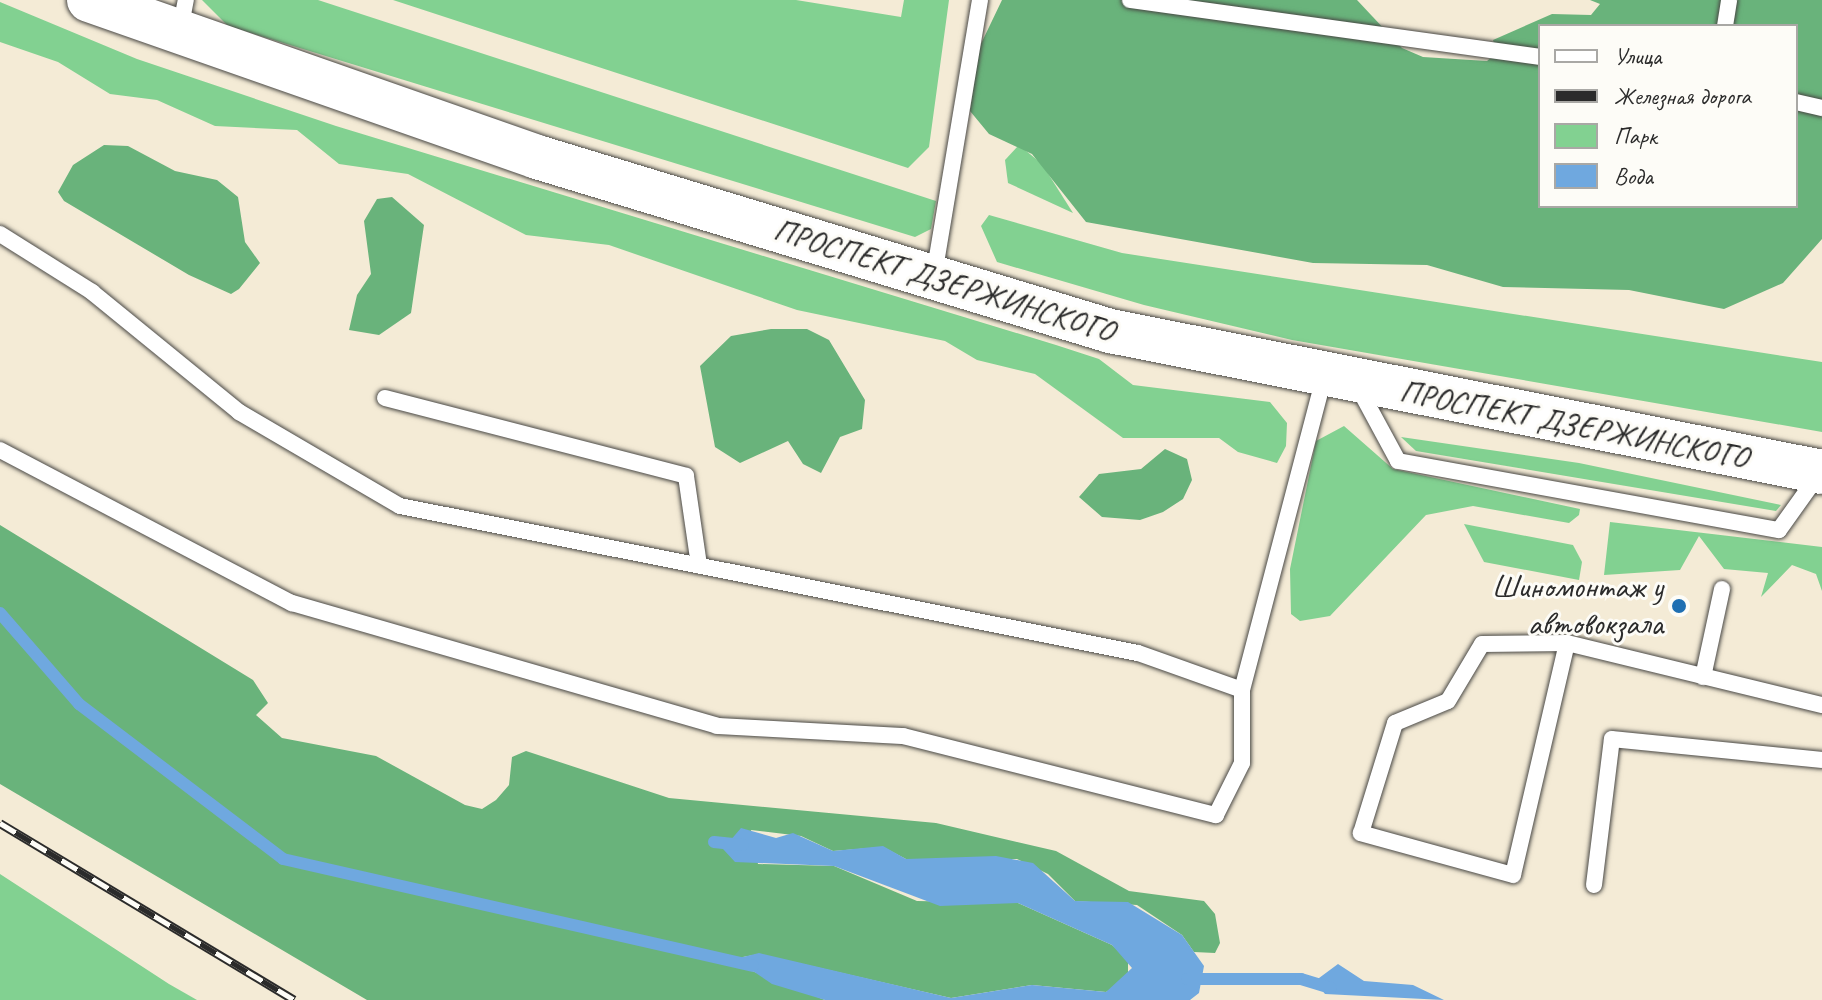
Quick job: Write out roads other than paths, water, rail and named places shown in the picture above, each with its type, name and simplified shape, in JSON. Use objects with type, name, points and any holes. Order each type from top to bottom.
[{"type":"main road","name":"ПРОСПЕКТ ДЗЕРЖИНСКОГО","points":[[89,0],[183,18],[933,281],[1211,357],[1821,472]]},
{"type":"lane","points":[[933,281],[980,0]]},
{"type":"lane","points":[[1130,0],[1538,57]]},
{"type":"lane","points":[[1725,24],[1729,0]]},
{"type":"lane","points":[[1798,102],[1822,108]]},
{"type":"lane","points":[[0,234],[92,292],[239,412],[400,506],[1138,653],[1242,690]]},
{"type":"lane","points":[[1339,380],[1398,461],[1779,530],[1821,472]]},
{"type":"lane","points":[[0,450],[292,603],[717,726],[903,736],[1216,815],[1242,763],[1242,690],[1339,380]]},
{"type":"lane","points":[[385,398],[686,476],[699,565]]},
{"type":"lane","points":[[1703,677],[1722,589]]},
{"type":"lane","points":[[1567,643],[1513,875],[1361,833],[1395,723],[1448,701],[1482,644],[1567,643],[1822,705]]},
{"type":"lane","points":[[1594,885],[1612,739],[1822,760]]},
{"type":"water","points":[[741,828],[776,838],[793,833],[833,851],[883,846],[906,859],[996,856],[1033,863],[1075,901],[1128,902],[1182,935],[1204,966],[1199,993],[1190,1000],[825,1000],[772,984],[735,959],[759,953],[951,998],[1032,985],[1106,992],[1132,968],[1112,945],[1018,903],[940,906],[834,866],[735,862],[723,849]]},
{"type":"water","points":[[1338,964],[1364,981],[1413,985],[1444,1000],[1325,994],[1315,981]]},
{"type":"waterway","points":[[0,613],[79,704],[283,859],[753,966]]},
{"type":"waterway","points":[[714,842],[743,845]]},
{"type":"waterway","points":[[1187,979],[1301,979],[1331,988]]},
{"type":"railway","points":[[0,823],[294,1000]]},
{"type":"place","name":"Шиномонтаж у автовокзала","points":[[1679,606]]}]
